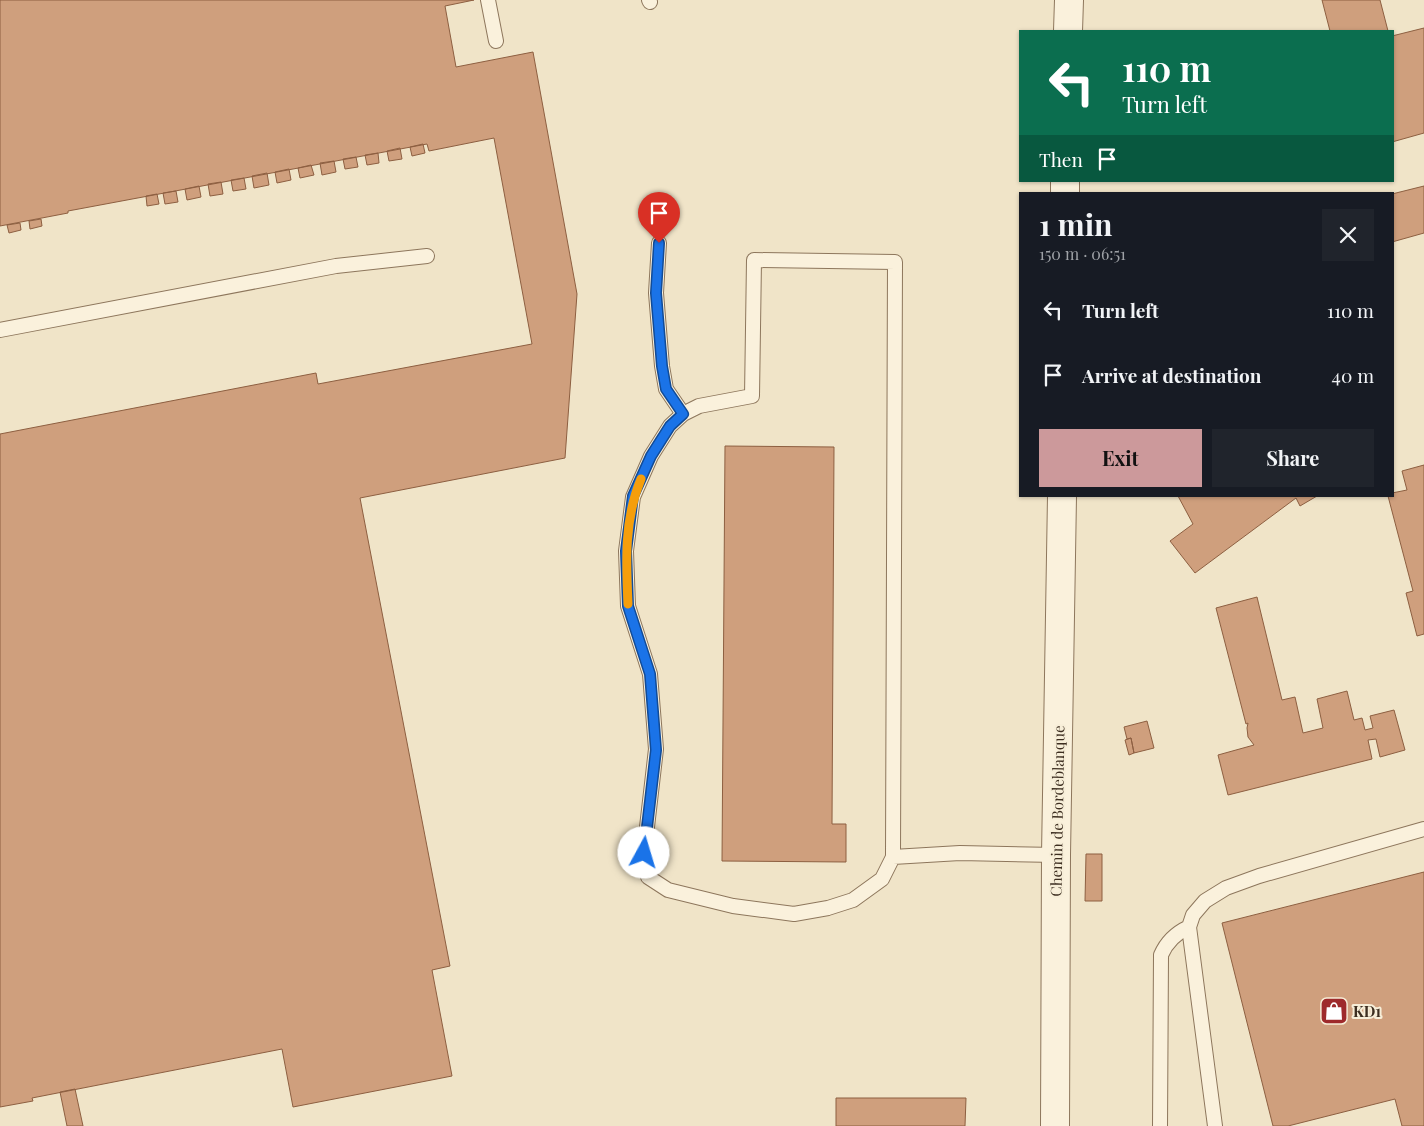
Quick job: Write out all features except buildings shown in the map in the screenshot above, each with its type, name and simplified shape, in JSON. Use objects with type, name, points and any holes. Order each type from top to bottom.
[{"type":"street","points":[[1068,30],[1069,0]]},
{"type":"street","name":"Chemin de Bordeblanque","points":[[1055,1126],[1056,855],[1062,497]]},
{"type":"lane","points":[[488,0],[496,41]]},
{"type":"lane","points":[[659,243],[656,293],[662,366],[666,389],[683,414]]},
{"type":"lane","points":[[0,330],[336,266],[427,256]]},
{"type":"lane","points":[[754,260],[895,262],[893,858],[882,880],[853,900],[828,908],[794,914],[733,906],[668,890],[648,878],[644,853],[656,750],[650,674],[628,606],[626,551],[633,496],[651,456],[670,426],[683,414],[699,406],[752,396],[754,260]]},
{"type":"lane","points":[[1215,1126],[1189,928],[1193,916],[1205,901],[1226,888],[1260,876],[1424,829]]},
{"type":"lane","points":[[893,858],[960,854],[1056,855]]},
{"type":"lane","points":[[1160,1126],[1161,955],[1171,939],[1179,932],[1189,928]]},
{"type":"slow traffic","points":[[628,604],[626,551],[633,496],[641,479]]},
{"type":"place","name":"KD1","points":[[1334,1011]]},
{"type":"route","points":[[644,853],[656,750],[650,674],[628,606],[626,551],[633,496],[651,456],[670,426],[683,414],[666,389],[662,366],[656,293],[659,243]]}]
